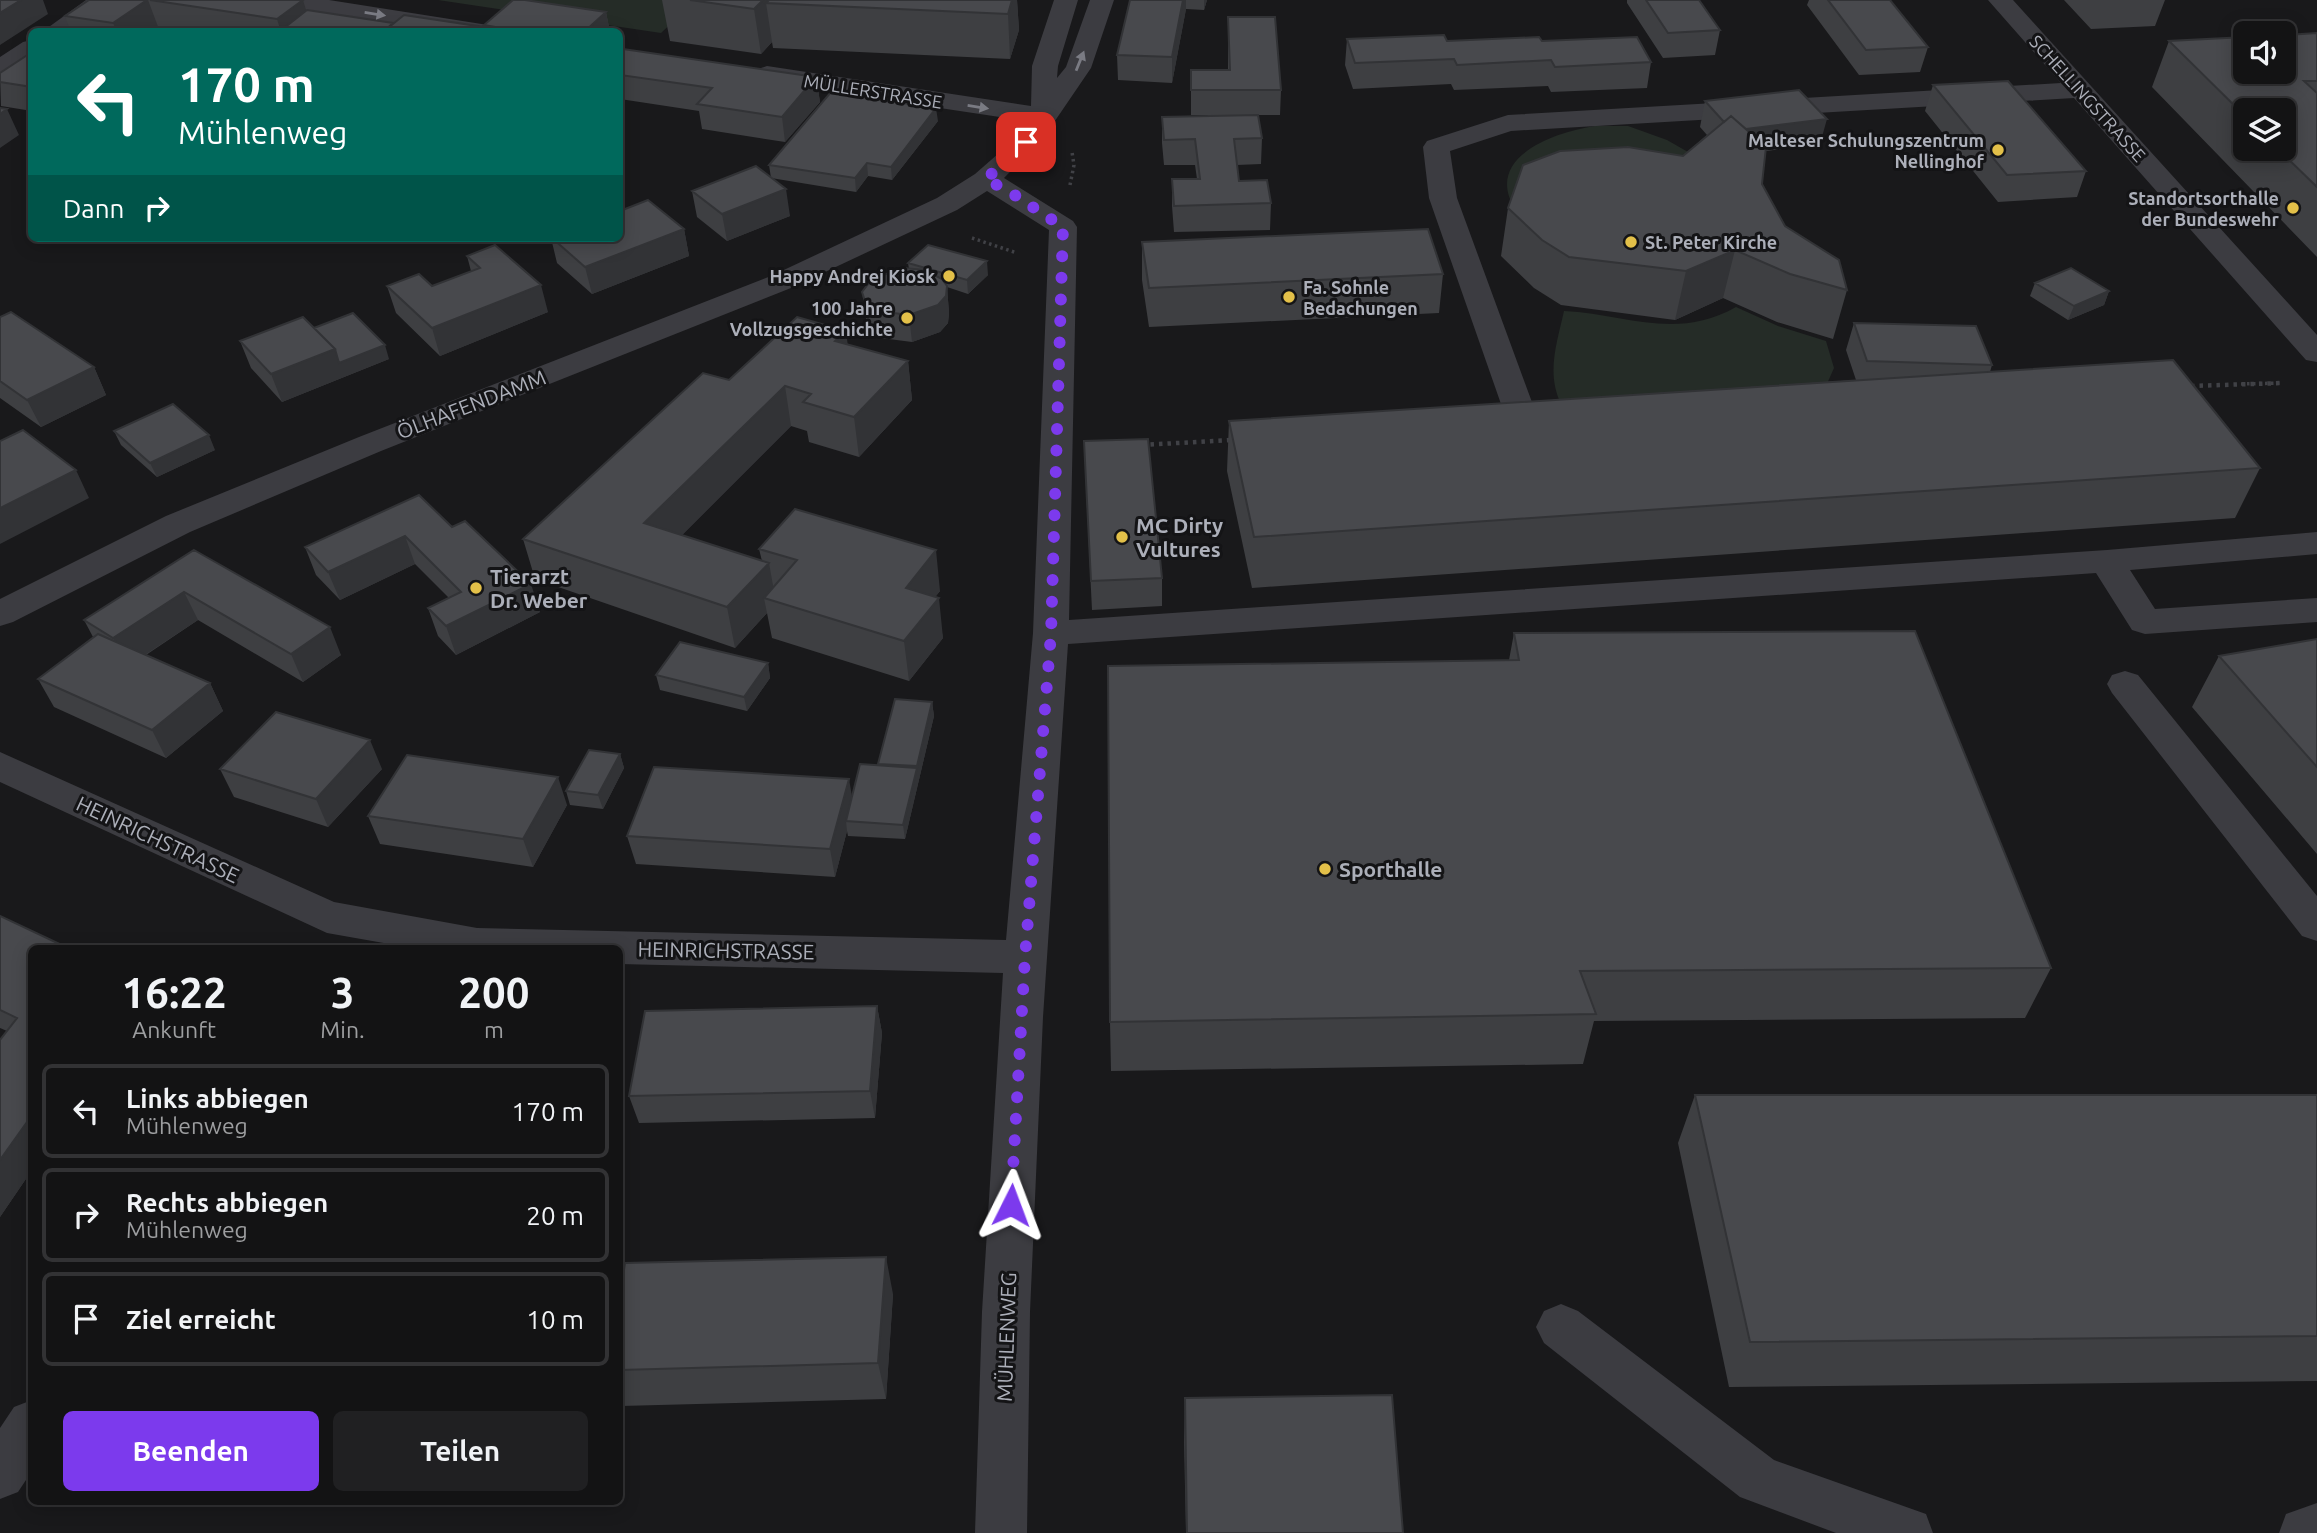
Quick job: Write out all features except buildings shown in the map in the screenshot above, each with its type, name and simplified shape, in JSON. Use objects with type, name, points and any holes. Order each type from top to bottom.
[{"type":"street","points":[[60,28],[102,0]]},
{"type":"street","points":[[284,0],[462,28]]},
{"type":"street","points":[[1044,115],[1045,66],[1066,0]]},
{"type":"street","points":[[1063,227],[1004,188],[985,180],[1017,152],[1035,131],[1078,68],[1102,0]]},
{"type":"street","name":"SCHELLINGSTRASSE","points":[[2000,0],[2317,353]]},
{"type":"street","points":[[0,68],[28,50]]},
{"type":"street","name":"MÜLLERSTRASSE","points":[[740,70],[1044,115]]},
{"type":"street","points":[[1524,424],[1443,198],[1436,147],[1508,123],[2081,90]]},
{"type":"street","name":"ÖLHAFENDAMM","points":[[0,614],[178,524],[370,444],[781,282],[947,204],[985,180]]},
{"type":"street","name":"MÜHLENWEG","points":[[1001,1533],[1006,1312],[1025,957],[1051,634],[1063,227]]},
{"type":"street","points":[[1051,634],[2087,563],[2317,543]]},
{"type":"street","points":[[2087,563],[2106,561],[2145,622],[2317,610]]},
{"type":"street","points":[[2125,684],[2317,925]]},
{"type":"street","name":"HEINRICHSTRASSE","points":[[0,766],[327,917],[409,941],[519,945]]},
{"type":"street","name":"HEINRICHSTRASSE","points":[[623,947],[1025,957]]},
{"type":"street","points":[[1561,1327],[1758,1479],[1907,1533]]},
{"type":"street","points":[[0,1474],[28,1430]]},
{"type":"street","points":[[2305,1533],[2317,1529]]},
{"type":"path","points":[[1044,115],[1070,131],[1074,165],[1063,227]]},
{"type":"path","points":[[2179,386],[2289,383]]},
{"type":"path","points":[[1058,450],[1236,440]]},
{"type":"shaded area","points":[[438,0],[696,0],[661,33]]},
{"type":"shaded area","points":[[1595,126],[1628,126],[1667,140],[1695,156],[1515,209],[1508,191],[1508,175],[1516,161],[1544,141]]},
{"type":"shaded area","points":[[1736,307],[1778,326],[1826,341],[1834,368],[1822,395],[1561,404],[1554,381],[1554,369],[1564,311],[1672,324],[1714,317]]},
{"type":"place","name":"Malteser Schulungszentrum Nellinghof","points":[[1998,150]]},
{"type":"place","name":"Standortsorthalle der Bundeswehr","points":[[2293,208]]},
{"type":"place","name":"St. Peter Kirche","points":[[1631,242]]},
{"type":"place","name":"Happy Andrej Kiosk","points":[[949,276]]},
{"type":"place","name":"Fa. Sohnle Bedachungen","points":[[1289,297]]},
{"type":"place","name":"100 Jahre Vollzugsgeschichte","points":[[907,318]]},
{"type":"place","name":"MC Dirty Vultures","points":[[1122,537]]},
{"type":"place","name":"Tierarzt Dr. Weber","points":[[476,588]]},
{"type":"place","name":"Sporthalle","points":[[1325,869]]},
{"type":"route","points":[[1011,1205],[1025,957],[1051,634],[1063,227],[1004,188],[985,180],[1026,142]]}]
